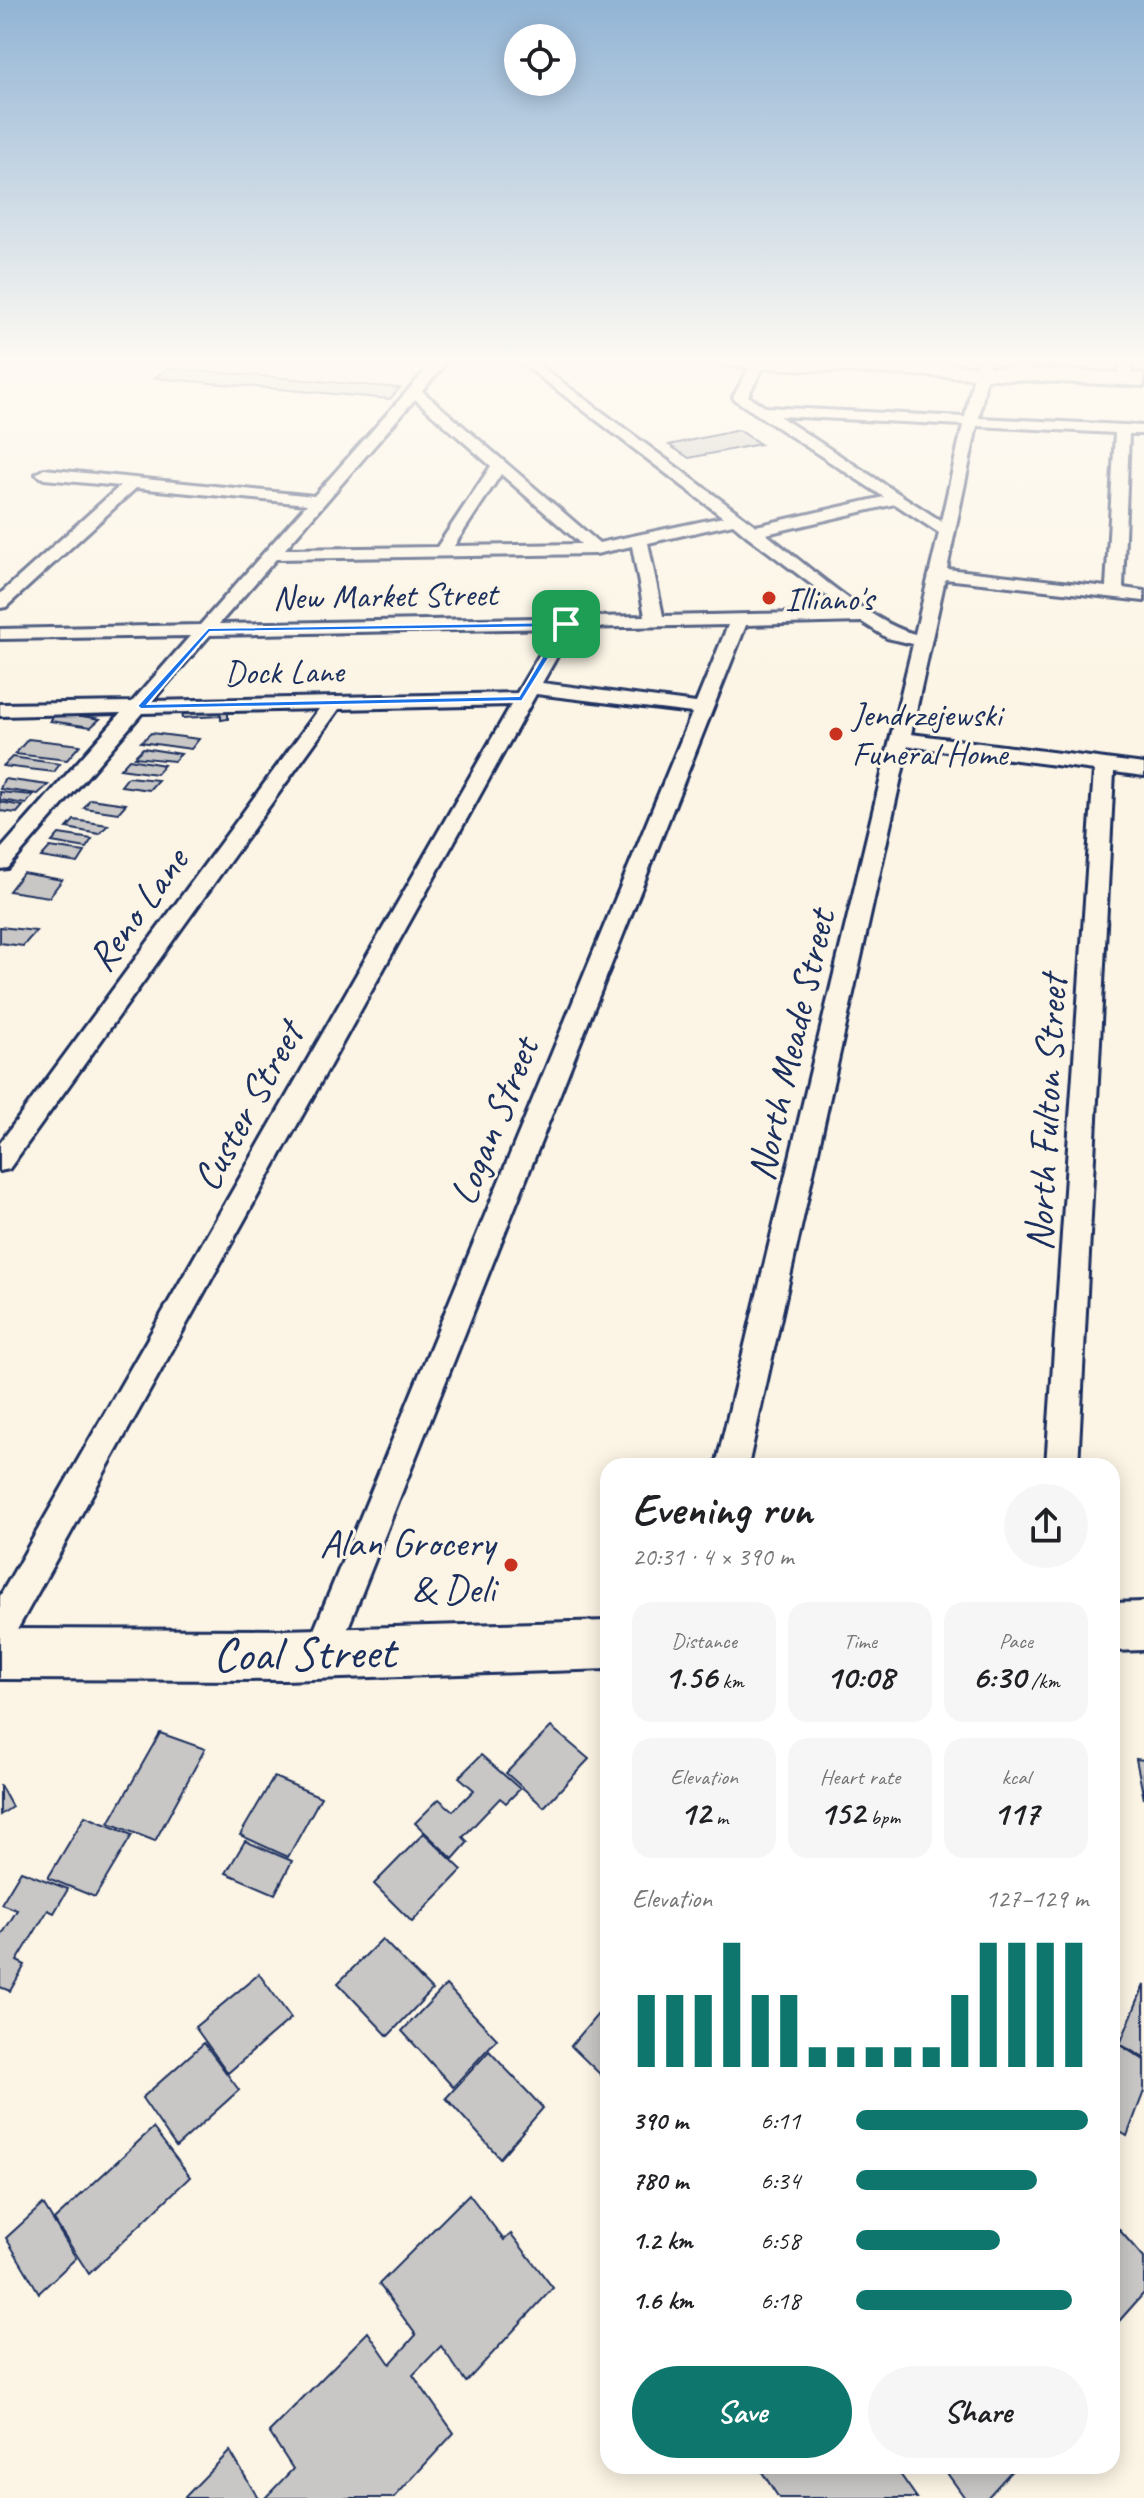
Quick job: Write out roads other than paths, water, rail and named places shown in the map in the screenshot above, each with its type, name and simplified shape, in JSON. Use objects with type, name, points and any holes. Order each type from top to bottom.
[{"type":"main road","points":[[1120,1627],[1144,1626]]},
{"type":"main road","name":"Coal Street","points":[[0,1654],[322,1652],[600,1645]]},
{"type":"street","points":[[73,477],[319,501]]},
{"type":"street","points":[[0,863],[341,477]]},
{"type":"street","points":[[442,552],[492,477]]},
{"type":"street","points":[[514,477],[596,549]]},
{"type":"street","points":[[679,477],[866,617],[893,634],[922,641]]},
{"type":"street","points":[[862,477],[945,530]]},
{"type":"street","name":"North Meade Street","points":[[734,1458],[938,573],[957,477]]},
{"type":"street","points":[[1114,593],[1120,477]]},
{"type":"street","points":[[0,603],[133,482]]},
{"type":"street","points":[[752,532],[897,499]]},
{"type":"street","points":[[274,554],[596,549],[736,519]]},
{"type":"street","points":[[639,539],[655,622]]},
{"type":"street","points":[[938,573],[1144,596]]},
{"type":"street","name":"New Market Street","points":[[9,634],[866,617]]},
{"type":"street","name":"Logan Street","points":[[322,1652],[739,620]]},
{"type":"street","name":"Custer Street","points":[[0,1628],[566,624]]},
{"type":"street","points":[[0,650],[9,634]]},
{"type":"street","name":"Dock Lane","points":[[0,710],[525,693],[702,709]]},
{"type":"street","name":"Reno Lane","points":[[0,1162],[335,701]]},
{"type":"street","points":[[900,739],[1144,770]]},
{"type":"street","name":"North Fulton Street","points":[[1062,1458],[1104,765]]},
{"type":"place","name":"Illiano's","points":[[769,598]]},
{"type":"place","name":"Jendrzejewski Funeral Home","points":[[836,734]]},
{"type":"place","name":"Alan Grocery & Deli","points":[[511,1565]]}]
